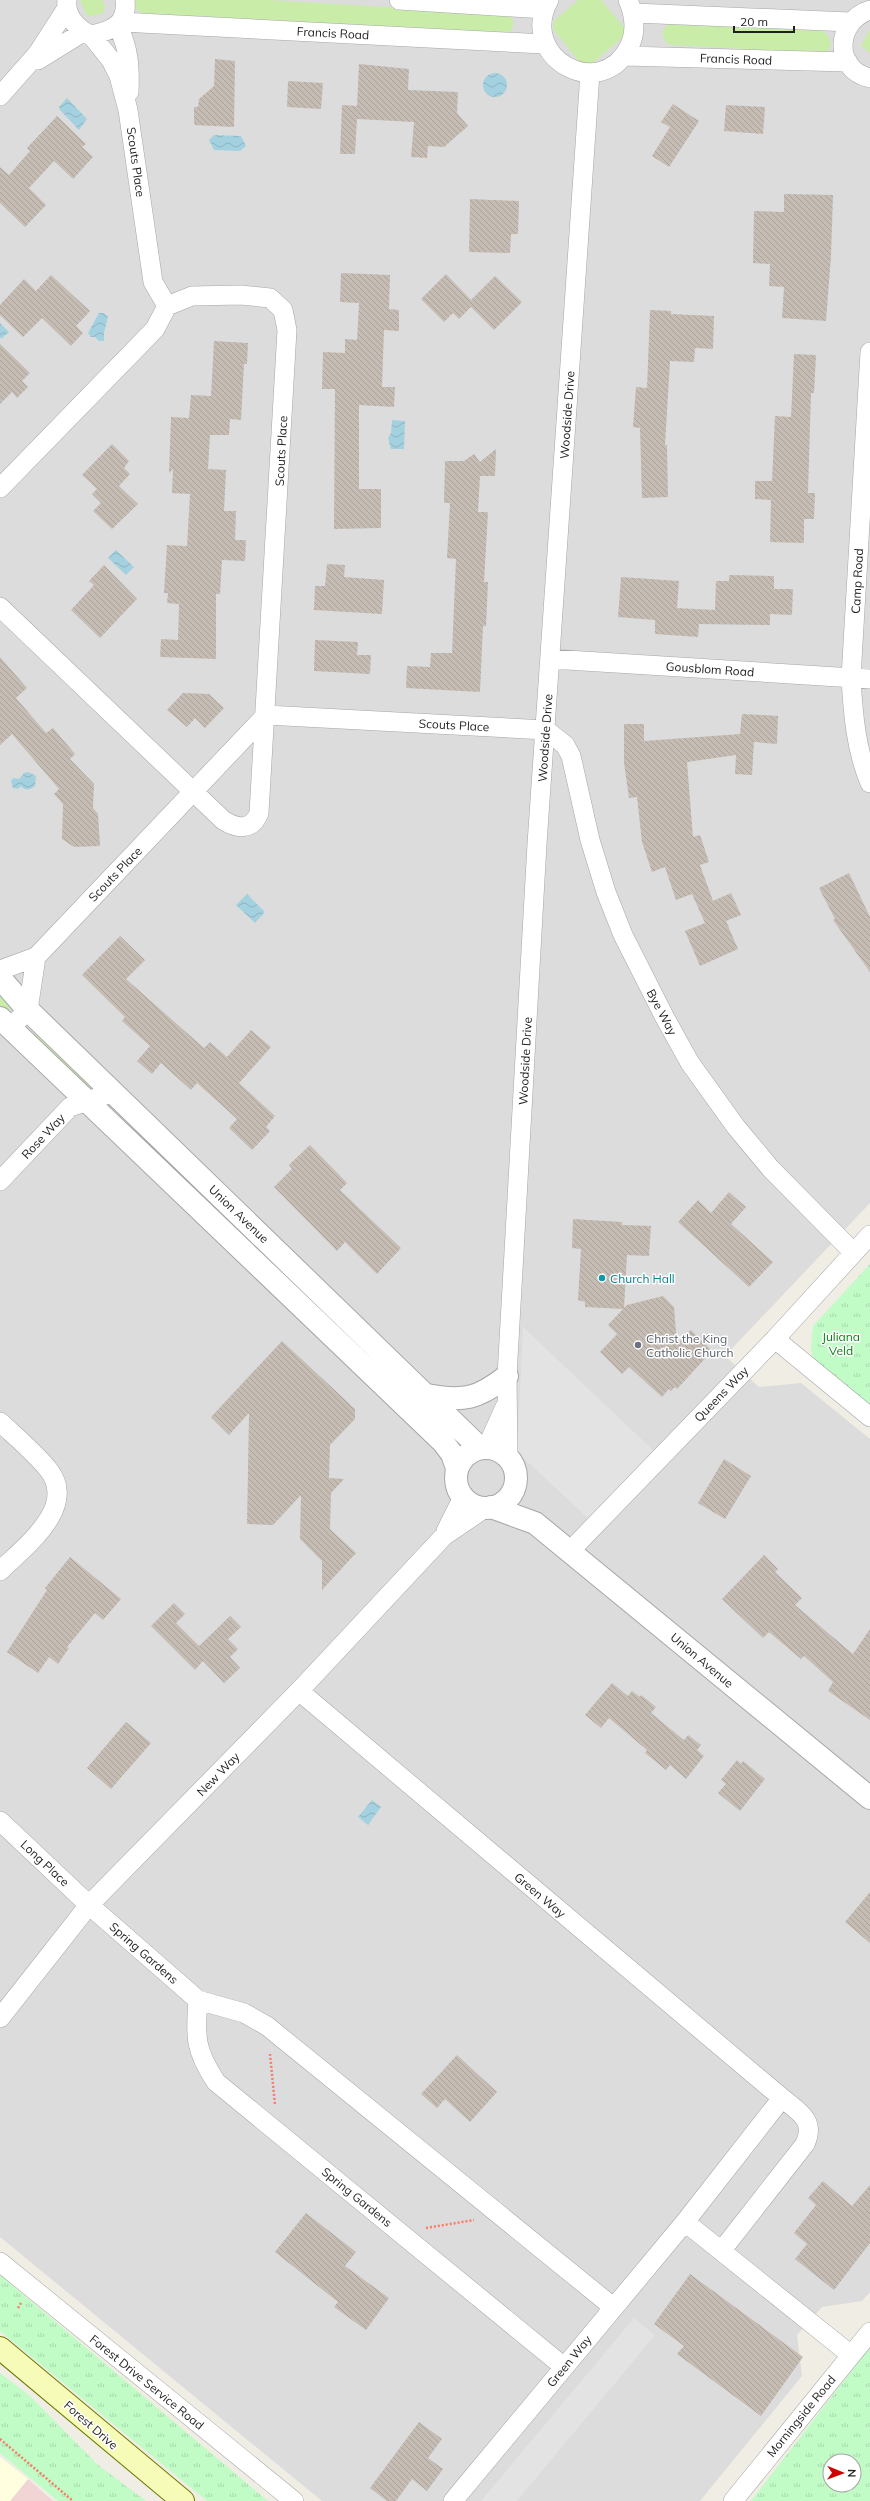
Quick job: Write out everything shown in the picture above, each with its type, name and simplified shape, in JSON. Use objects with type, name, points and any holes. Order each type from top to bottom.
[{"type":"main road","name":"Forest Drive","points":[[0,2348],[183,2501]]},
{"type":"street","points":[[16,79],[41,57],[87,33],[108,32],[119,24],[126,6],[125,0]]},
{"type":"street","points":[[399,0],[547,4],[541,28],[544,44],[555,60],[572,70],[590,73],[615,65],[624,56],[635,36],[631,7],[850,22]]},
{"type":"street","points":[[0,96],[38,52],[67,4]]},
{"type":"street","name":"Scouts Place","points":[[0,607],[195,792],[233,826],[245,827],[253,824],[259,813],[266,715],[287,330],[283,310],[270,298],[241,295],[192,296],[167,306],[153,282],[128,110],[119,76],[111,60],[87,33],[74,24],[67,4]]},
{"type":"street","points":[[870,10],[861,13],[850,22],[843,42],[848,62],[855,71],[870,78]]},
{"type":"street","name":"Francis Road","points":[[119,24],[544,44]]},
{"type":"street","name":"Scouts Place","points":[[119,24],[128,55],[128,110]]},
{"type":"street","name":"Francis Road","points":[[624,56],[848,62]]},
{"type":"street","name":"Woodside Drive","points":[[508,1458],[506,1404],[507,1376],[536,852],[551,659],[590,73]]},
{"type":"street","points":[[0,488],[155,329],[167,306]]},
{"type":"street","name":"Camp Road","points":[[870,352],[851,678],[854,720],[864,770],[870,783]]},
{"type":"street","name":"Gousblom Road","points":[[551,659],[870,679]]},
{"type":"street","name":"Scouts Place","points":[[266,715],[546,730]]},
{"type":"street","name":"Scouts Place","points":[[0,970],[36,957],[195,792],[266,715]]},
{"type":"street","name":"Bye Way","points":[[546,730],[565,745],[570,756],[590,840],[606,892],[623,935],[665,1018],[690,1063],[736,1127],[771,1169],[853,1252]]},
{"type":"street","points":[[5,1023],[28,1010],[36,957]]},
{"type":"street","name":"Union Avenue","points":[[0,978],[28,1010],[483,1448]]},
{"type":"street","name":"Union Avenue","points":[[5,1023],[410,1410],[448,1448],[457,1468]]},
{"type":"street","name":"Rose Way","points":[[0,1181],[70,1107],[114,1092]]},
{"type":"street","name":"Queens Way","points":[[570,1551],[775,1339],[870,1235]]},
{"type":"street","points":[[775,1339],[870,1416]]},
{"type":"street","points":[[410,1410],[427,1395],[451,1399],[471,1398],[494,1387],[507,1376]]},
{"type":"street","name":"Woodside Drive","points":[[483,1448],[506,1404]]},
{"type":"street","points":[[0,1422],[49,1470],[58,1491],[55,1511],[44,1528],[0,1571]]},
{"type":"street","points":[[483,1448],[500,1451],[508,1458],[516,1473],[515,1484],[506,1499],[488,1507],[472,1505],[463,1497],[456,1483],[457,1468],[465,1456],[483,1448]]},
{"type":"street","name":"Union Avenue","points":[[515,1484],[535,1523]]},
{"type":"street","name":"New Way","points":[[444,1536],[463,1497]]},
{"type":"street","name":"Union Avenue","points":[[488,1507],[535,1523],[870,1798]]},
{"type":"street","name":"New Way","points":[[0,2018],[89,1905],[299,1691],[444,1536],[488,1507]]},
{"type":"street","name":"Green Way","points":[[299,1691],[802,2115],[808,2124],[810,2134],[805,2144],[722,2250]]},
{"type":"street","name":"Long Place","points":[[0,1821],[89,1905]]},
{"type":"street","name":"Spring Gardens","points":[[89,1905],[198,2000],[244,2013],[267,2026],[613,2307]]},
{"type":"street","name":"Spring Gardens","points":[[198,2000],[196,2035],[202,2061],[216,2082],[564,2367]]},
{"type":"street","name":"Green Way","points":[[453,2501],[685,2222],[782,2098]]},
{"type":"street","points":[[685,2222],[722,2250],[851,2355]]},
{"type":"street","name":"Forest Drive Service Road","points":[[0,2262],[294,2501]]},
{"type":"street","name":"Morningside Road","points":[[733,2501],[870,2332]]},
{"type":"path","points":[[267,2026],[277,2132]]},
{"type":"path","points":[[400,2233],[500,2216]]},
{"type":"path","points":[[0,2440],[73,2501]]},
{"type":"shaded area","points":[[0,0],[870,0],[870,1203],[725,1356],[759,1387],[801,1383],[870,1439],[870,2292],[862,2301],[822,2307],[797,2335],[802,2376],[700,2501],[322,2501],[0,2237]]},
{"type":"shaded area","points":[[523,1327],[655,1452],[590,1520],[517,1452]]},
{"type":"shaded area","points":[[634,2318],[655,2335],[517,2501],[481,2501]]},
{"type":"shaded area","points":[[0,2457],[28,2479],[10,2501],[0,2501]]},
{"type":"shaded area","points":[[28,2479],[53,2501],[10,2501]]},
{"type":"green space","points":[[80,0],[102,0],[105,6],[103,13],[88,17]]},
{"type":"green space","points":[[134,0],[267,0],[504,14],[512,18],[514,24],[511,31],[505,34],[142,13],[136,9]]},
{"type":"green space","points":[[578,0],[601,0],[625,28],[624,36],[593,63],[580,63],[553,29],[554,21]]},
{"type":"green space","points":[[671,23],[822,31],[828,35],[831,45],[828,51],[821,53],[671,45],[663,38],[663,31],[667,25]]},
{"type":"green space","points":[[870,29],[870,53],[861,46]]},
{"type":"green space","points":[[0,995],[11,1006],[10,1012],[6,1012],[0,1006]]},
{"type":"green space","points":[[36,1033],[90,1085],[87,1087],[33,1036]]},
{"type":"green space","name":"Juliana Veld","points":[[870,1264],[870,1408],[814,1363],[811,1348],[813,1326]]},
{"type":"green space","points":[[0,2275],[268,2501],[207,2501],[0,2331]]},
{"type":"green space","points":[[870,2348],[870,2501],[751,2501],[860,2360]]},
{"type":"green space","points":[[0,2373],[30,2396],[98,2465],[146,2501],[58,2501],[0,2453]]},
{"type":"water","points":[[490,73],[500,73],[507,80],[507,90],[500,97],[490,97],[483,90],[483,80]]},
{"type":"water","points":[[67,98],[87,119],[79,130],[60,110],[59,107]]},
{"type":"water","points":[[214,135],[241,136],[246,146],[240,151],[214,150],[209,140]]},
{"type":"water","points":[[99,313],[104,313],[108,317],[104,333],[104,341],[99,341],[95,337],[91,337],[88,333]]},
{"type":"water","points":[[0,323],[9,332],[1,339],[0,337]]},
{"type":"water","points":[[392,420],[405,421],[404,449],[391,449],[388,438],[391,433]]},
{"type":"water","points":[[116,550],[134,567],[126,575],[108,558]]},
{"type":"water","points":[[28,772],[36,776],[35,786],[28,789],[24,789],[21,786],[18,789],[13,788],[11,781],[13,778],[19,779],[24,773]]},
{"type":"water","points":[[247,894],[265,912],[255,923],[236,905]]},
{"type":"water","points":[[372,1800],[381,1807],[368,1825],[358,1817]]},
{"type":"building","points":[[215,59],[235,61],[234,127],[195,125],[194,122],[194,107],[198,107],[199,99],[214,86]]},
{"type":"building","points":[[359,64],[409,69],[408,90],[458,92],[457,113],[468,126],[444,147],[428,146],[427,158],[411,157],[414,122],[357,119],[355,154],[340,154],[342,105],[357,106]]},
{"type":"building","points":[[288,81],[323,83],[321,109],[287,107]]},
{"type":"building","points":[[673,104],[699,121],[669,167],[652,156],[670,127],[661,122]]},
{"type":"building","points":[[726,105],[765,107],[763,134],[724,131]]},
{"type":"building","points":[[57,116],[86,144],[82,147],[93,157],[73,179],[54,161],[29,188],[46,205],[25,227],[0,203],[0,167],[9,175],[30,151],[27,148]]},
{"type":"building","points":[[784,194],[833,195],[831,256],[826,321],[782,318],[784,287],[769,286],[770,264],[753,263],[754,211],[784,212]]},
{"type":"building","points":[[470,199],[519,201],[518,234],[511,234],[510,253],[469,252]]},
{"type":"building","points":[[341,273],[390,275],[389,309],[399,310],[399,331],[384,330],[382,387],[395,387],[394,407],[359,405],[359,489],[381,489],[381,528],[334,529],[335,389],[322,389],[323,352],[345,353],[345,339],[357,340],[359,303],[340,302]]},
{"type":"building","points":[[446,274],[471,300],[495,276],[522,302],[494,330],[471,307],[459,319],[453,313],[444,322],[421,299]]},
{"type":"building","points":[[51,275],[90,311],[76,326],[83,333],[71,346],[42,318],[23,337],[0,315],[0,305],[24,279],[36,291]]},
{"type":"building","points":[[650,310],[671,311],[671,314],[714,316],[713,349],[695,348],[694,362],[670,361],[665,445],[667,445],[668,497],[642,498],[640,428],[633,427],[636,387],[647,388]]},
{"type":"building","points":[[214,341],[248,343],[247,364],[244,364],[241,420],[230,419],[229,435],[210,435],[208,469],[226,470],[224,511],[236,511],[235,540],[246,540],[245,561],[222,560],[220,594],[216,594],[216,659],[160,657],[161,639],[178,640],[179,604],[167,603],[168,593],[164,593],[167,545],[187,546],[190,494],[172,493],[173,469],[169,473],[171,417],[189,418],[191,395],[211,396]]},
{"type":"building","points":[[0,344],[30,373],[22,381],[28,387],[17,398],[12,392],[0,404]]},
{"type":"building","points":[[794,354],[816,355],[814,393],[811,393],[808,493],[815,493],[814,519],[804,519],[804,543],[770,542],[771,500],[755,499],[755,481],[772,481],[775,416],[791,417]]},
{"type":"building","points":[[112,444],[129,461],[124,468],[130,474],[119,486],[138,504],[112,529],[93,511],[101,503],[92,494],[97,489],[82,475]]},
{"type":"building","points":[[496,449],[495,476],[480,476],[478,512],[488,512],[484,582],[488,582],[486,626],[483,626],[480,692],[406,688],[407,666],[430,667],[431,653],[452,653],[456,559],[447,558],[450,503],[444,503],[445,461],[464,461],[474,454],[480,462]]},
{"type":"building","points":[[327,564],[345,565],[344,577],[384,580],[382,614],[314,610],[315,586],[325,586]]},
{"type":"building","points":[[104,565],[137,599],[100,638],[71,610],[94,585],[89,581]]},
{"type":"building","points":[[729,575],[774,576],[774,589],[793,589],[792,615],[770,614],[770,625],[699,624],[698,637],[655,634],[655,620],[618,617],[621,577],[679,581],[677,608],[715,610],[716,581],[729,581]]},
{"type":"building","points":[[315,640],[358,642],[357,655],[371,655],[370,674],[314,671]]},
{"type":"building","points":[[0,657],[27,688],[16,698],[46,733],[53,728],[75,754],[70,759],[94,784],[93,808],[98,814],[100,846],[74,847],[62,839],[63,804],[54,794],[59,789],[12,734],[0,745]]},
{"type":"building","points":[[183,693],[209,694],[224,708],[205,728],[195,718],[187,727],[167,710]]},
{"type":"building","points":[[742,714],[778,716],[777,744],[754,742],[752,775],[735,774],[736,755],[687,762],[693,837],[700,835],[709,862],[700,865],[713,901],[731,893],[741,915],[726,921],[738,949],[700,966],[685,931],[705,923],[692,894],[676,900],[665,867],[652,872],[642,842],[637,797],[629,798],[624,763],[624,724],[644,724],[644,741],[740,734]]},
{"type":"building","points":[[849,873],[870,917],[870,972],[833,920],[835,919],[819,888]]},
{"type":"building","points":[[120,936],[145,960],[126,979],[204,1048],[210,1042],[227,1057],[251,1030],[271,1047],[239,1083],[275,1116],[266,1127],[270,1131],[252,1150],[229,1128],[237,1119],[197,1083],[191,1090],[161,1063],[152,1074],[137,1061],[150,1046],[122,1021],[125,1017],[82,975]]},
{"type":"building","points":[[310,1145],[347,1183],[340,1190],[401,1248],[377,1274],[345,1242],[337,1251],[274,1187],[292,1169],[289,1165]]},
{"type":"building","points":[[729,1192],[746,1207],[731,1224],[773,1262],[749,1287],[678,1222],[698,1200],[711,1213]]},
{"type":"building","points":[[573,1219],[622,1222],[622,1225],[651,1226],[649,1256],[627,1255],[624,1308],[627,1305],[663,1296],[674,1307],[677,1344],[691,1330],[712,1351],[677,1389],[675,1387],[671,1391],[669,1389],[662,1397],[629,1367],[622,1374],[600,1352],[617,1334],[608,1325],[623,1309],[585,1307],[585,1302],[578,1300],[581,1249],[572,1248]]},
{"type":"building","points":[[282,1341],[355,1409],[355,1419],[330,1445],[329,1478],[344,1479],[331,1493],[330,1529],[356,1553],[322,1590],[322,1561],[300,1539],[301,1495],[273,1525],[247,1524],[249,1413],[229,1435],[211,1417]]},
{"type":"building","points":[[724,1459],[751,1476],[725,1519],[698,1503]]},
{"type":"building","points":[[764,1555],[778,1569],[775,1572],[802,1598],[795,1605],[853,1654],[870,1629],[870,1720],[828,1691],[833,1682],[804,1656],[801,1659],[769,1632],[763,1638],[722,1599]]},
{"type":"building","points":[[70,1557],[121,1599],[103,1620],[95,1613],[67,1647],[69,1648],[58,1664],[49,1657],[38,1673],[7,1652],[47,1590],[45,1588]]},
{"type":"building","points":[[174,1603],[185,1614],[176,1623],[199,1646],[230,1616],[241,1627],[228,1639],[238,1649],[230,1657],[240,1668],[224,1683],[203,1661],[195,1670],[151,1626]]},
{"type":"building","points":[[612,1683],[628,1696],[632,1691],[640,1697],[641,1695],[656,1707],[651,1713],[684,1740],[688,1735],[701,1745],[697,1750],[704,1756],[686,1779],[670,1765],[666,1770],[645,1753],[647,1750],[609,1718],[601,1728],[585,1715]]},
{"type":"building","points":[[126,1722],[151,1743],[111,1789],[87,1768]]},
{"type":"building","points":[[737,1760],[741,1764],[743,1761],[765,1779],[740,1811],[718,1793],[726,1784],[721,1780]]},
{"type":"building","points":[[870,1892],[870,1943],[845,1922]]},
{"type":"building","points":[[457,2055],[497,2092],[470,2122],[445,2099],[437,2108],[421,2094]]},
{"type":"building","points":[[823,2181],[852,2206],[870,2185],[870,2243],[834,2290],[795,2259],[807,2244],[794,2233],[816,2205],[808,2198]]},
{"type":"building","points":[[306,2213],[356,2252],[345,2266],[389,2298],[366,2330],[334,2307],[338,2302],[275,2252]]},
{"type":"building","points":[[690,2274],[803,2357],[761,2416],[677,2354],[684,2346],[654,2324]]},
{"type":"building","points":[[419,2422],[442,2439],[428,2458],[443,2469],[427,2491],[412,2479],[396,2501],[387,2501],[370,2488]]},
{"type":"place","name":"Church Hall","points":[[602,1278]]},
{"type":"place","name":"Christ the King Catholic Church","points":[[638,1345]]}]
